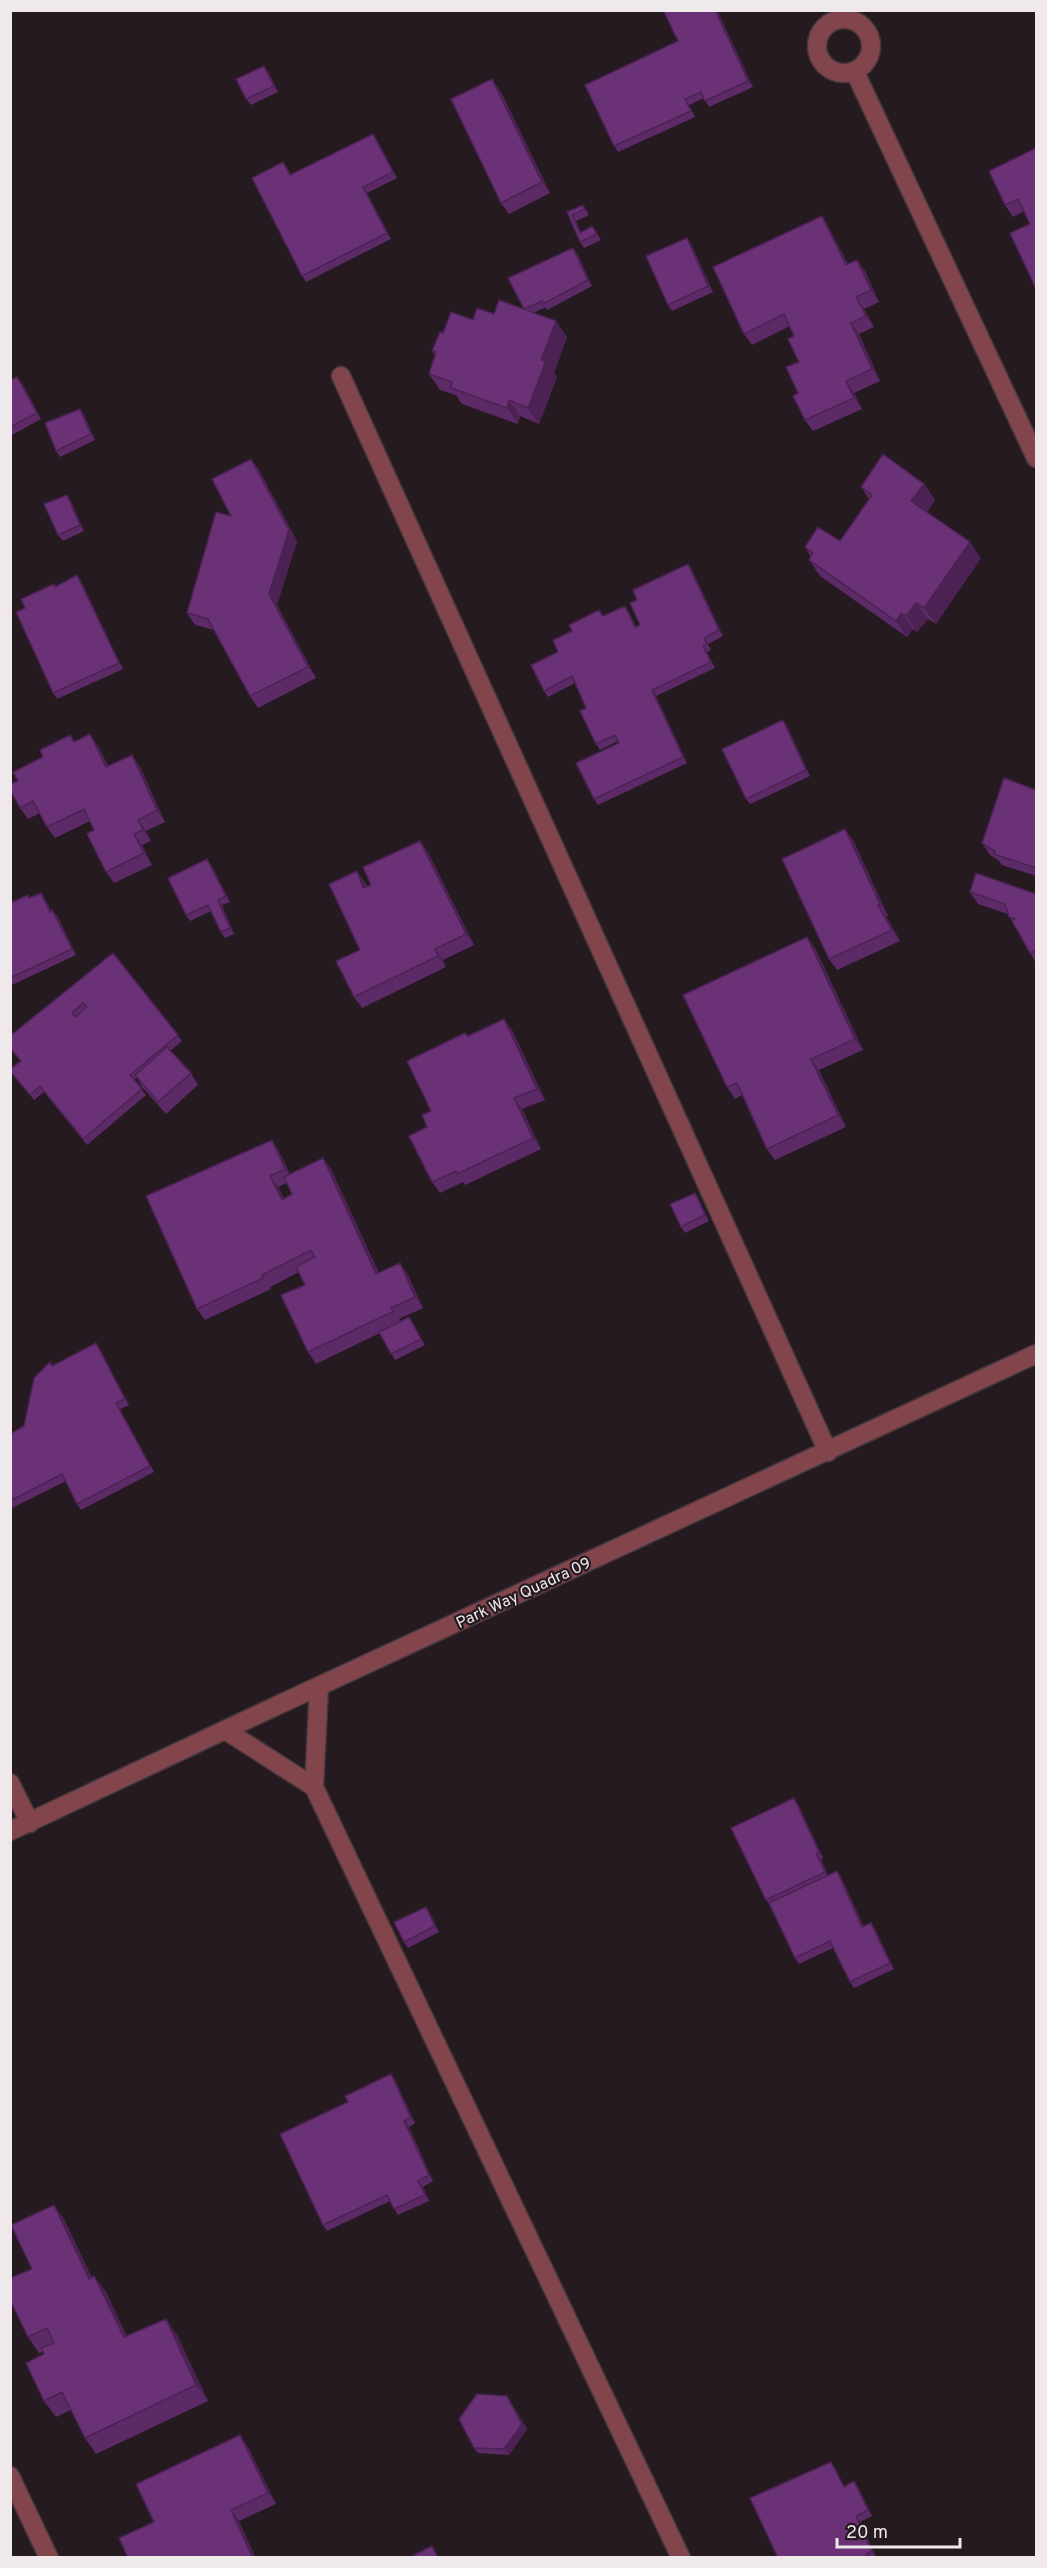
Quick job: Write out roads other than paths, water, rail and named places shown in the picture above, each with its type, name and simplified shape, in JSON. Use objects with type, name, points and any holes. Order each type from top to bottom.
[{"type":"street","points":[[855,72],[1036,458]]},
{"type":"street","points":[[342,376],[828,1452]]},
{"type":"street","name":"Park Way Quadra 09","points":[[10,1832],[319,1686],[1036,1354]]},
{"type":"street","points":[[319,1686],[314,1787],[681,2558]]},
{"type":"street","points":[[225,1730],[314,1787]]},
{"type":"street","points":[[10,1783],[30,1822]]},
{"type":"street","points":[[10,2476],[49,2558]]}]
